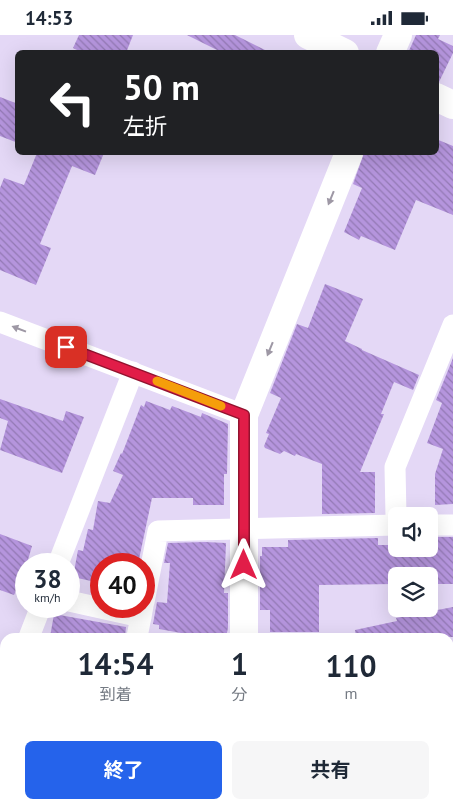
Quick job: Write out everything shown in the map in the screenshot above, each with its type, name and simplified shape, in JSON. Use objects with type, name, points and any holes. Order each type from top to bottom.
[{"type":"street","points":[[308,35],[339,50]]},
{"type":"street","points":[[391,50],[398,35]]},
{"type":"street","points":[[439,98],[453,105]]},
{"type":"street","points":[[244,633],[244,415],[348,155]]},
{"type":"street","points":[[0,322],[244,415]]},
{"type":"street","points":[[396,507],[395,467],[453,325]]},
{"type":"street","points":[[62,553],[133,372]]},
{"type":"street","points":[[154,553],[158,531],[388,525]]},
{"type":"street","points":[[438,525],[453,525]]},
{"type":"street","points":[[31,633],[36,618]]},
{"type":"building","points":[[79,35],[133,35],[127,50],[77,50],[73,48]]},
{"type":"building","points":[[187,35],[235,35],[265,50],[217,50]]},
{"type":"building","points":[[416,35],[440,35],[438,39],[453,46],[453,53],[439,82],[439,50],[409,50]]},
{"type":"building","points":[[0,97],[15,103],[15,142],[0,136]]},
{"type":"building","points":[[439,140],[453,146],[453,215],[416,200],[395,250],[361,236],[359,240],[344,232],[362,188],[353,184],[363,155],[439,155]]},
{"type":"building","points":[[36,155],[103,155],[95,175],[72,166],[40,244],[51,248],[36,285],[0,270],[0,188],[4,178],[24,185]]},
{"type":"building","points":[[325,284],[363,299],[345,341],[419,375],[413,390],[394,382],[381,414],[384,414],[360,472],[375,472],[375,513],[322,514],[322,464],[284,451],[280,454],[264,446],[269,434],[266,433],[281,398],[270,393],[297,324],[308,328]]},
{"type":"building","points":[[453,358],[453,504],[435,505],[435,474],[443,449],[427,443],[442,403],[436,400]]},
{"type":"building","points":[[0,399],[63,421],[66,411],[84,417],[62,473],[0,450],[8,421],[0,418]]},
{"type":"building","points":[[146,401],[170,410],[172,406],[201,417],[202,413],[228,424],[227,474],[224,474],[224,505],[193,505],[193,498],[152,498],[140,553],[90,553],[90,581],[80,579],[80,553],[77,553],[78,550],[83,551],[88,529],[93,530],[98,501],[110,503],[123,475],[113,471],[122,454],[141,405],[144,407]]},
{"type":"building","points":[[0,534],[32,546],[30,553],[15,553],[14,595],[0,590]]},
{"type":"building","points":[[438,537],[453,537],[453,584],[438,584],[438,567],[388,567],[388,584],[319,585],[319,632],[270,632],[270,610],[260,610],[260,556],[262,556],[262,547],[288,547],[288,540],[378,538],[378,545],[388,545],[388,557],[438,557]]},
{"type":"building","points":[[168,543],[226,543],[224,593],[228,593],[227,633],[181,633],[159,629],[159,625],[153,624],[157,602],[167,603],[170,563],[164,563]]},
{"type":"building","points":[[453,607],[453,633],[355,633],[355,630],[397,621],[396,618],[401,617],[438,617],[438,610]]},
{"type":"building","points":[[53,618],[76,618],[126,627],[125,633],[51,633]]},
{"type":"slow traffic","points":[[157,381],[221,406]]},
{"type":"route","points":[[66,347],[244,415],[244,565]]}]
